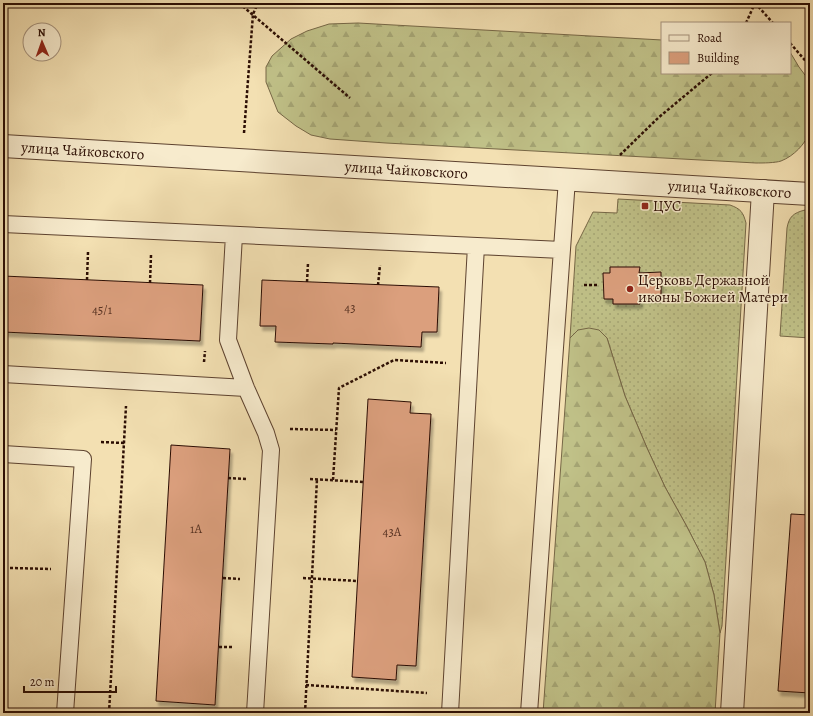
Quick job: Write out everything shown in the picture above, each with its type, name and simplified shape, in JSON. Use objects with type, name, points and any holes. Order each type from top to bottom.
[{"type":"street","name":"улица Чайковского","points":[[3,146],[810,194]]},
{"type":"street","points":[[732,713],[763,191]]},
{"type":"lane","points":[[529,713],[567,179]]},
{"type":"lane","points":[[3,224],[562,250]]},
{"type":"lane","points":[[234,235],[228,340],[246,388],[266,433],[271,450],[255,713]]},
{"type":"lane","points":[[450,713],[476,246]]},
{"type":"lane","points":[[3,374],[246,388]]},
{"type":"lane","points":[[3,454],[82,459],[65,713]]},
{"type":"path","points":[[239,3],[350,98]]},
{"type":"path","points":[[244,135],[253,14],[258,3]]},
{"type":"path","points":[[746,22],[755,3],[772,22]]},
{"type":"path","points":[[791,44],[810,66]]},
{"type":"path","points":[[613,182],[615,159],[658,118],[711,74]]},
{"type":"path","points":[[580,285],[598,285]]},
{"type":"path","points":[[333,480],[339,388],[394,360],[469,364]]},
{"type":"path","points":[[109,713],[128,381]]},
{"type":"path","points":[[306,429],[336,430]]},
{"type":"path","points":[[310,479],[364,482]]},
{"type":"path","points":[[305,713],[317,479]]},
{"type":"path","points":[[10,568],[75,570]]},
{"type":"path","points":[[303,578],[358,581]]},
{"type":"path","points":[[306,685],[432,693]]},
{"type":"green space","points":[[358,23],[661,40],[661,74],[791,74],[791,54],[810,83],[810,132],[798,149],[786,159],[776,162],[759,163],[386,143],[330,139],[311,135],[278,112],[266,82],[266,67],[272,56],[291,39],[307,31],[329,24]]},
{"type":"green space","points":[[618,199],[730,205],[741,211],[746,223],[722,626],[720,633],[714,595],[705,562],[665,487],[647,448],[625,396],[607,338],[570,338],[576,246],[593,212],[617,213]]},
{"type":"green space","points":[[805,210],[810,211],[810,338],[780,336],[787,228],[792,216]]},
{"type":"green space","points":[[589,328],[599,330],[607,338],[625,396],[647,448],[665,487],[705,562],[714,595],[720,633],[715,713],[543,713],[570,338],[578,330]]},
{"type":"building","name":"Церковь Державной иконы Божией Матери","points":[[610,267],[640,267],[639,273],[661,272],[661,298],[640,298],[640,304],[613,304],[613,299],[604,299],[603,273],[610,273]]},
{"type":"building","points":[[3,276],[203,285],[200,341],[3,332]]},
{"type":"building","points":[[262,280],[439,287],[437,332],[422,332],[421,347],[275,342],[276,326],[260,326]]},
{"type":"building","points":[[368,399],[411,402],[410,413],[431,414],[416,666],[397,665],[396,680],[352,677]]},
{"type":"building","points":[[171,445],[230,449],[215,705],[156,701]]},
{"type":"building","points":[[791,514],[810,515],[810,693],[778,691]]},
{"type":"place","name":"ЦУС","points":[[645,206]]},
{"type":"place","name":"Церковь Державной иконы Божией Матери","points":[[630,289]]}]
